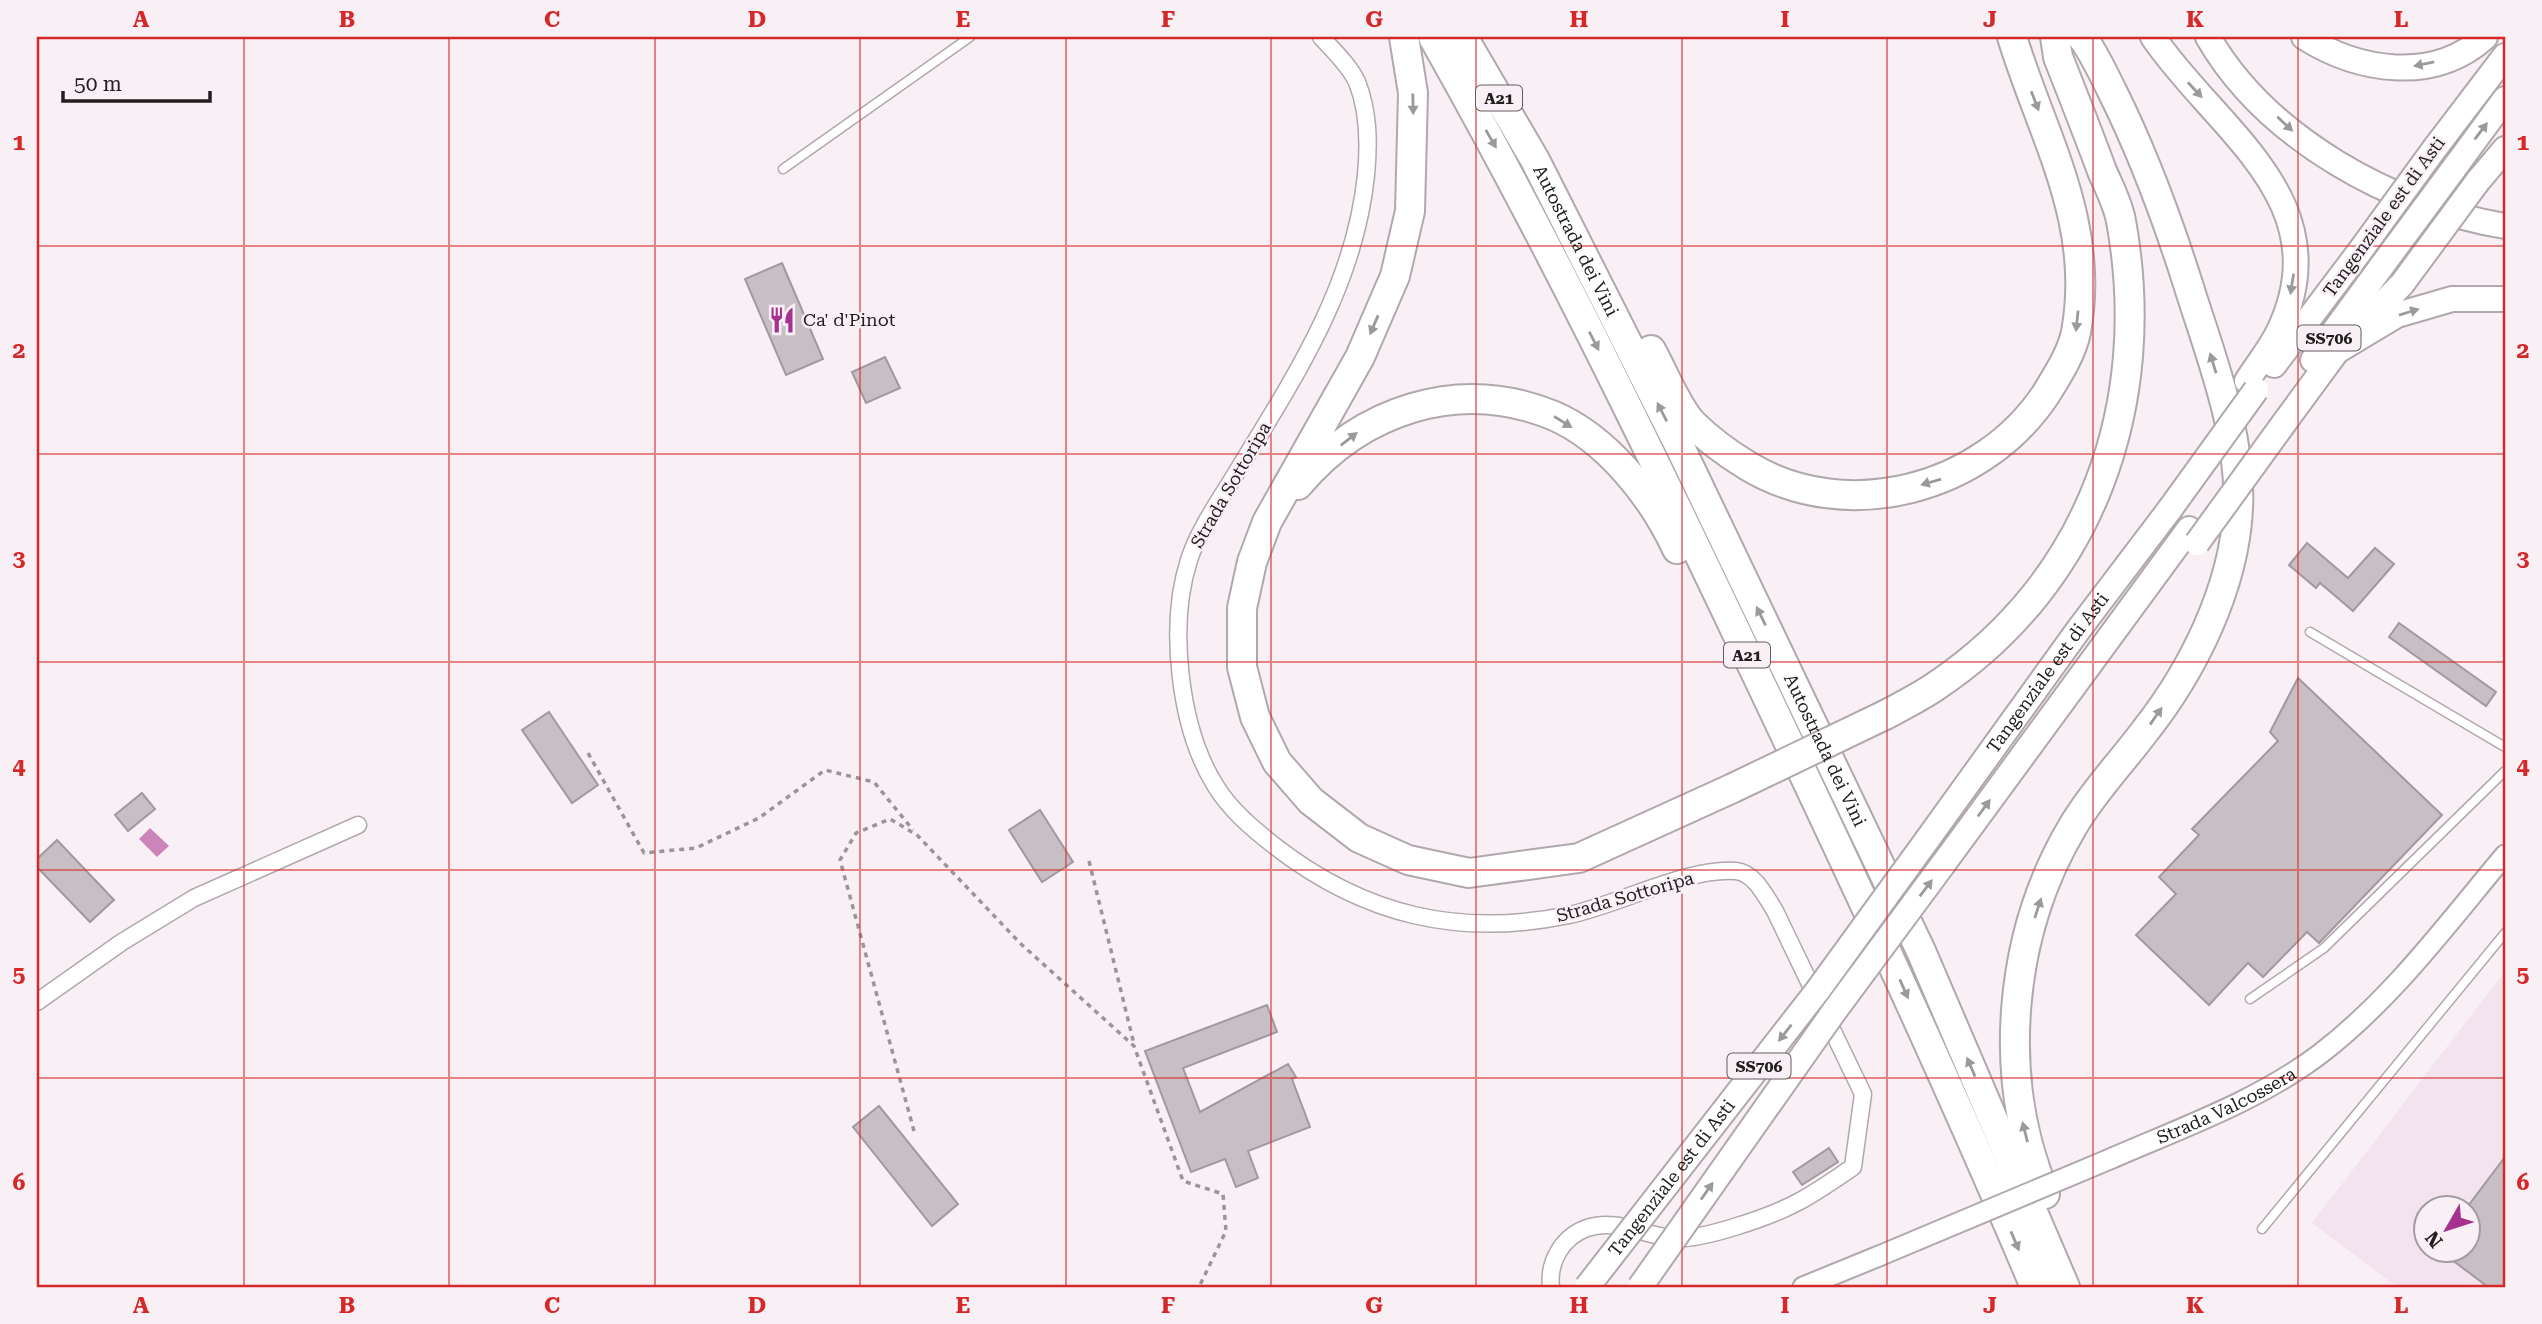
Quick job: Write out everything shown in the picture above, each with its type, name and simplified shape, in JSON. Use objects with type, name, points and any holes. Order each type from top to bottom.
[{"type":"highway","points":[[1404,37],[1413,93],[1414,149],[1410,211],[1395,276],[1360,357],[1267,522],[1252,562],[1242,608],[1242,667],[1255,716],[1277,762],[1311,801],[1359,838],[1408,860],[1469,873],[1579,858],[1885,715],[1937,686],[1983,650],[2032,600],[2071,547],[2102,478],[2122,414],[2131,341],[2129,285],[2120,218],[2058,57],[2055,37]]},
{"type":"highway","name":"Autostrada dei Vini","points":[[1433,37],[1510,174],[1654,460],[1851,872],[2035,1287]]},
{"type":"highway","name":"Autostrada dei Vini","points":[[1463,37],[1535,160],[1680,447],[1922,951],[2065,1287]]},
{"type":"highway","points":[[1535,160],[1618,290],[1692,423],[1748,466],[1792,485],[1834,495],[1884,495],[1947,477],[1991,453],[2030,418],[2057,377],[2075,335],[2082,271],[2075,216],[2012,37]]},
{"type":"highway","points":[[2027,37],[2089,137]]},
{"type":"highway","points":[[2081,37],[2126,119],[2170,225],[2220,386],[2233,446],[2238,508],[2230,566],[2207,627],[2178,684],[2072,828],[2045,885],[2027,941],[2017,1004],[2014,1058],[2021,1115],[2034,1167],[2084,1287]]},
{"type":"highway","points":[[2153,37],[2174,68],[2253,154],[2276,186],[2292,223],[2296,258],[2291,294],[2279,331],[2252,386]]},
{"type":"highway","points":[[2208,37],[2253,94],[2288,127],[2354,174],[2419,204],[2505,226]]},
{"type":"highway","points":[[2304,37],[2332,54],[2364,65],[2401,69],[2445,60],[2485,37]]},
{"type":"highway","name":"Tangenziale est di Asti","points":[[1587,1287],[1818,990],[2079,629],[2166,502],[2252,386],[2360,251],[2505,56]]},
{"type":"highway","name":"Tangenziale est di Asti","points":[[1640,1287],[1833,1013],[2100,649],[2193,536],[2282,414],[2381,267],[2505,99]]},
{"type":"highway","points":[[2282,414],[2337,351],[2402,284],[2505,149]]},
{"type":"highway","points":[[2337,351],[2397,315],[2452,299],[2505,299]]},
{"type":"highway","points":[[1267,522],[1319,463],[1355,433],[1400,410],[1450,398],[1499,401],[1553,415],[1590,439],[1628,474],[1666,524],[1814,834],[1851,872]]},
{"type":"street","name":"Strada Sottoripa","points":[[1321,37],[1356,80],[1362,101],[1369,144],[1359,226],[1343,281],[1308,354],[1205,523],[1189,560],[1180,600],[1180,661],[1187,714],[1197,748],[1215,786],[1246,824],[1293,861],[1375,906],[1427,919],[1515,924],[1571,915],[1708,872],[1741,871],[1761,887],[1775,911],[1863,1094],[1853,1167],[1797,1203],[1695,1238],[1672,1239],[1609,1224],[1586,1228],[1561,1246],[1554,1259],[1551,1287]]},
{"type":"street","points":[[37,1002],[122,942],[194,898],[358,825]]},
{"type":"street","name":"Strada Valcossera","points":[[1814,1285],[2248,1098],[2320,1054],[2382,998],[2505,855]]},
{"type":"lane","points":[[783,169],[970,37]]},
{"type":"lane","points":[[2310,632],[2505,747]]},
{"type":"lane","points":[[2250,999],[2324,948],[2505,771]]},
{"type":"lane","points":[[2262,1229],[2505,933]]},
{"type":"path","points":[[588,753],[644,853],[696,848],[759,818],[825,770],[874,782],[917,835],[1021,944],[1134,1046]]},
{"type":"path","points":[[914,1132],[840,860],[856,833],[890,818],[917,835]]},
{"type":"path","points":[[1089,861],[1134,1046],[1183,1181],[1223,1194],[1226,1231],[1199,1287]]},
{"type":"shaded area","points":[[150,828],[169,846],[157,857],[139,839]]},
{"type":"shaded area","points":[[2505,971],[2505,1287],[2398,1287],[2312,1223]]},
{"type":"building","points":[[782,263],[823,359],[786,375],[745,279]]},
{"type":"building","points":[[885,357],[900,388],[866,403],[852,372]]},
{"type":"building","points":[[2307,543],[2348,578],[2375,548],[2394,564],[2353,611],[2320,583],[2316,588],[2289,565]]},
{"type":"building","points":[[2399,623],[2496,692],[2486,706],[2389,637]]},
{"type":"building","points":[[2298,678],[2442,815],[2319,943],[2307,932],[2263,977],[2248,963],[2209,1005],[2136,935],[2176,894],[2159,877],[2199,835],[2192,829],[2278,741],[2270,732]]},
{"type":"building","points":[[549,712],[598,785],[572,803],[522,730]]},
{"type":"building","points":[[142,793],[155,809],[128,831],[115,815]]},
{"type":"building","points":[[1040,810],[1073,862],[1042,882],[1009,830]]},
{"type":"building","points":[[57,840],[114,900],[90,922],[37,867],[37,859]]},
{"type":"building","points":[[1267,1005],[1277,1032],[1183,1068],[1200,1112],[1288,1064],[1296,1077],[1292,1079],[1310,1127],[1248,1151],[1258,1178],[1236,1187],[1225,1159],[1191,1172],[1145,1051]]},
{"type":"building","points":[[879,1106],[958,1204],[932,1226],[853,1127]]},
{"type":"building","points":[[1829,1148],[1838,1162],[1802,1185],[1793,1172]]},
{"type":"building","points":[[2505,1157],[2505,1287],[2488,1287],[2458,1264],[2482,1264],[2482,1194],[2477,1194]]},
{"type":"place","name":"Ca' d'Pinot","points":[[782,320]]}]
